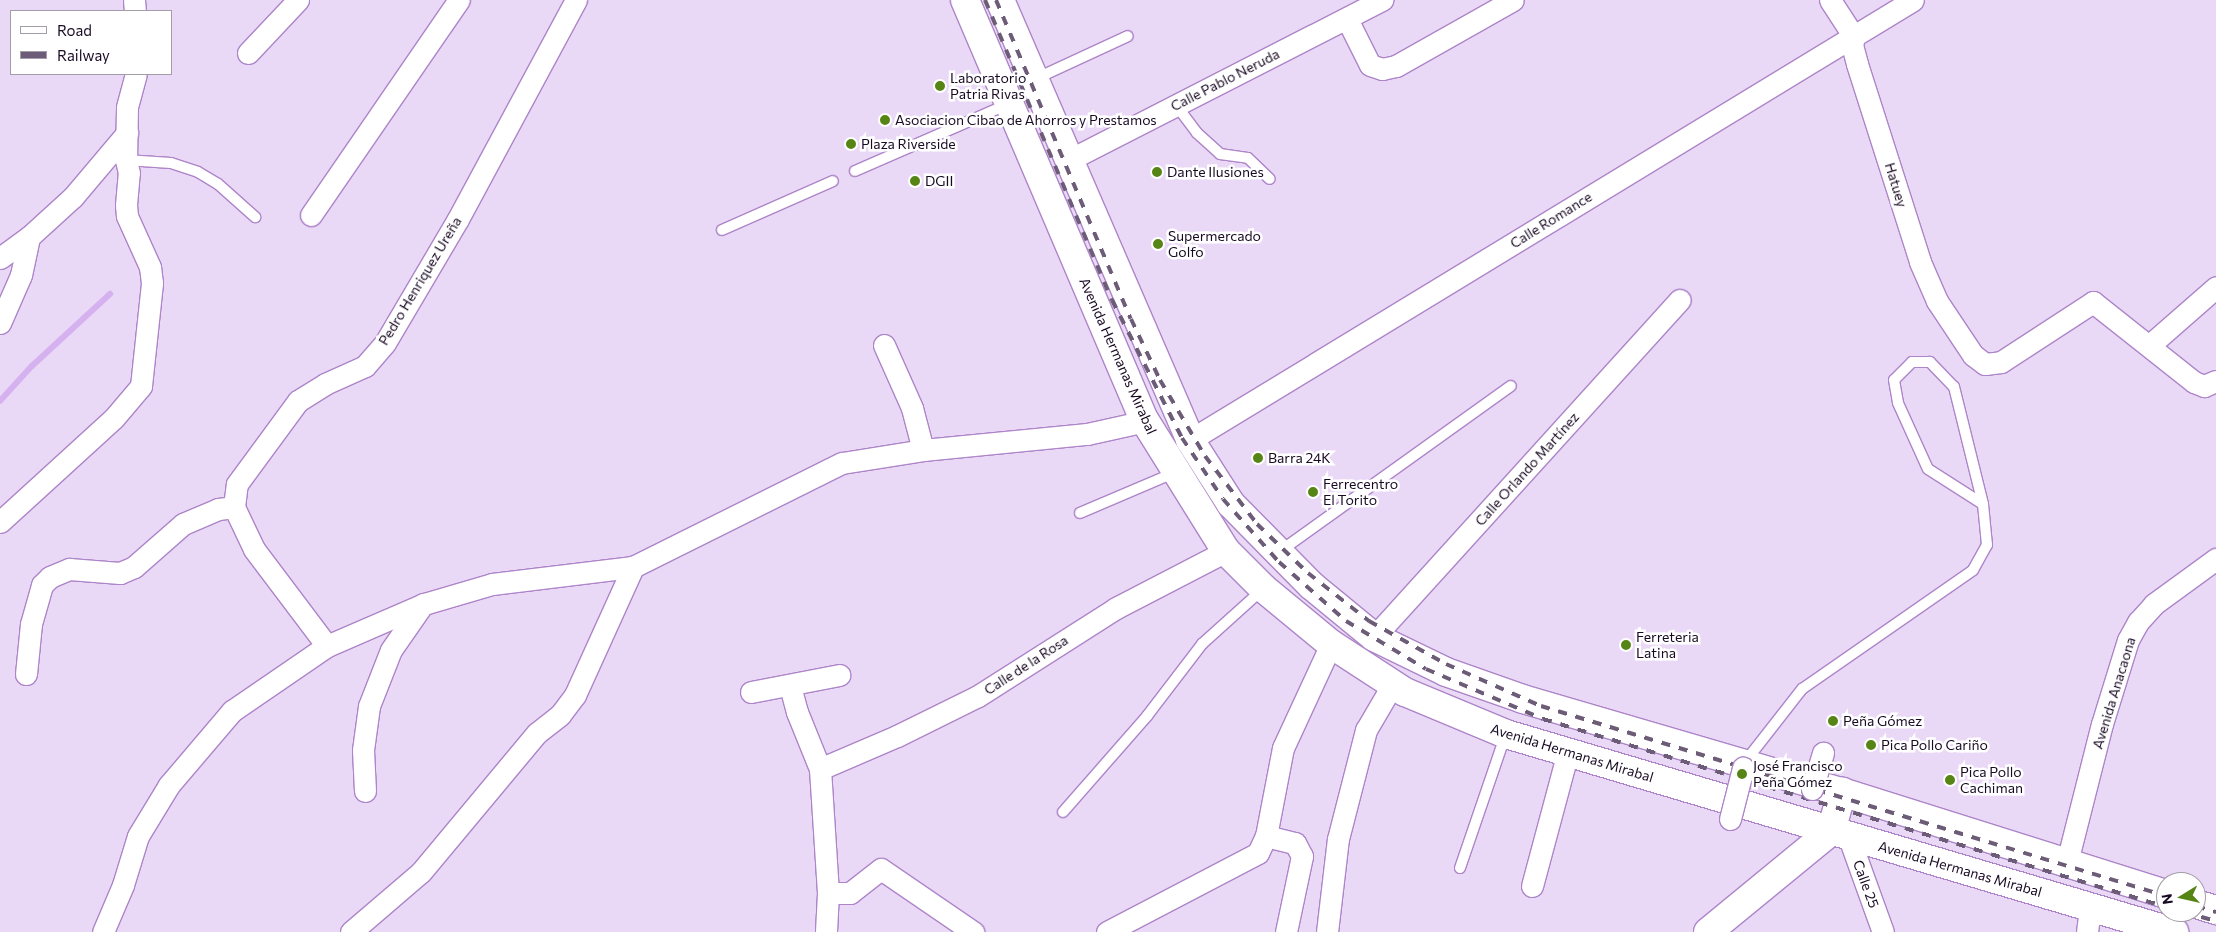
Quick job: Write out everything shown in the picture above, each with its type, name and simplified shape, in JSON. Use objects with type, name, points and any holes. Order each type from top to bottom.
[{"type":"main road","name":"Avenida Hermanas Mirabal","points":[[965,0],[1145,421],[1174,473],[1226,551],[1263,588],[1331,644],[1393,684],[1506,734],[1839,833],[2089,920],[2174,932]]},
{"type":"main road","points":[[1000,0],[1190,440],[1231,504],[1312,586],[1374,637],[1483,686],[1744,766],[1842,792],[2156,891]]},
{"type":"main road","points":[[1708,932],[1839,833],[1842,792]]},
{"type":"street","points":[[248,53],[298,0]]},
{"type":"street","points":[[311,215],[459,0]]},
{"type":"street","name":"Pedro Henriquez Ureña","points":[[234,507],[237,484],[298,401],[325,384],[365,366],[385,343],[458,219],[576,0]]},
{"type":"street","name":"Calle Pablo Neruda","points":[[1068,160],[1382,0]]},
{"type":"street","points":[[1347,19],[1370,65],[1377,69],[1389,68],[1512,0]]},
{"type":"street","name":"Hatuey","points":[[1830,0],[1854,37],[1852,45],[1857,64],[1920,262],[1937,301],[1980,362],[1992,365],[2007,359],[2092,302],[2151,344]]},
{"type":"street","name":"Calle Romance","points":[[1190,440],[1913,0]]},
{"type":"street","points":[[0,522],[114,418],[141,386],[152,283],[150,267],[127,216],[129,173],[126,160],[127,106],[136,75]]},
{"type":"street","points":[[0,258],[29,237],[73,197],[126,134]]},
{"type":"street","points":[[0,323],[21,275],[29,237]]},
{"type":"street","points":[[2216,287],[2151,344],[2199,384],[2204,386],[2216,380]]},
{"type":"street","name":"Calle Orlando Martínez","points":[[1374,637],[1680,300]]},
{"type":"street","points":[[884,345],[912,408],[923,450]]},
{"type":"street","points":[[103,932],[123,885],[138,836],[168,785],[232,711],[327,646],[424,604],[492,584],[633,567],[842,463],[923,450],[1087,434],[1145,421]]},
{"type":"street","points":[[26,674],[31,624],[42,585],[50,577],[68,569],[120,573],[134,567],[183,524],[218,509],[234,507],[254,549],[327,646]]},
{"type":"street","name":"Calle de la Rosa","points":[[820,769],[898,736],[978,696],[1116,608],[1226,551]]},
{"type":"street","name":"Avenida Anacaona","points":[[2068,862],[2102,724],[2128,640],[2138,622],[2154,604],[2216,559]]},
{"type":"street","points":[[351,932],[421,872],[537,733],[560,715],[575,695],[633,567]]},
{"type":"street","points":[[364,791],[363,750],[368,706],[391,650],[424,604]]},
{"type":"street","points":[[1107,932],[1253,856],[1266,836],[1284,748],[1331,644]]},
{"type":"street","points":[[752,692],[839,675]]},
{"type":"street","points":[[1327,932],[1338,839],[1363,739],[1393,684]]},
{"type":"street","points":[[790,686],[797,712],[820,769],[828,892],[826,932]]},
{"type":"street","points":[[1532,886],[1568,752]]},
{"type":"street","points":[[1812,789],[1823,752]]},
{"type":"street","points":[[1730,819],[1744,766]]},
{"type":"street","name":"Calle 25","points":[[1839,833],[1884,932]]},
{"type":"street","points":[[1266,836],[1295,843],[1302,856],[1286,932]]},
{"type":"street","points":[[828,892],[850,893],[881,869],[973,932]]},
{"type":"lane","points":[[1034,79],[1128,36]]},
{"type":"lane","points":[[855,171],[1009,103]]},
{"type":"lane","points":[[1176,105],[1198,133],[1220,154],[1248,158],[1270,179]]},
{"type":"lane","points":[[126,160],[171,163],[198,172],[218,184],[255,217]]},
{"type":"lane","points":[[722,230],[832,181]]},
{"type":"lane","points":[[1744,766],[1802,689],[1974,570],[1988,545],[1983,504],[1954,387],[1930,362],[1912,362],[1894,380],[1898,403],[1928,469],[1983,504]]},
{"type":"lane","points":[[1278,553],[1511,386]]},
{"type":"lane","points":[[1080,513],[1174,473]]},
{"type":"lane","points":[[1063,812],[1147,716],[1202,644],[1263,588]]},
{"type":"lane","points":[[1460,868],[1506,734]]},
{"type":"waterway","points":[[0,401],[32,366],[110,294]]},
{"type":"railway","points":[[985,0],[1112,300],[1182,438],[1223,499],[1279,562],[1346,621],[1426,669],[1543,719],[2156,904]]},
{"type":"railway","points":[[996,0],[1131,319],[1160,380],[1205,456],[1257,524],[1308,573],[1369,621],[1446,664],[1541,706],[2156,893]]},
{"type":"railway","points":[[2206,909],[2216,912]]},
{"type":"railway","points":[[2206,918],[2216,921]]},
{"type":"place","name":"Laboratorio Patria Rivas","points":[[940,86]]},
{"type":"place","name":"Asociacion Cibao de Ahorros y Prestamos","points":[[885,120]]},
{"type":"place","name":"Plaza Riverside","points":[[851,144]]},
{"type":"place","name":"Dante Ilusiones","points":[[1157,172]]},
{"type":"place","name":"DGII","points":[[915,181]]},
{"type":"place","name":"Supermercado Golfo","points":[[1158,244]]},
{"type":"place","name":"Barra 24K","points":[[1258,458]]},
{"type":"place","name":"Ferrecentro El Torito","points":[[1313,492]]},
{"type":"place","name":"Ferreteria Latina","points":[[1626,645]]},
{"type":"place","name":"Peña Gómez","points":[[1833,721]]},
{"type":"place","name":"Pica Pollo Cariño","points":[[1871,745]]},
{"type":"place","name":"José Francisco Peña Gómez","points":[[1742,774]]},
{"type":"place","name":"Pica Pollo Cachiman","points":[[1950,780]]}]
